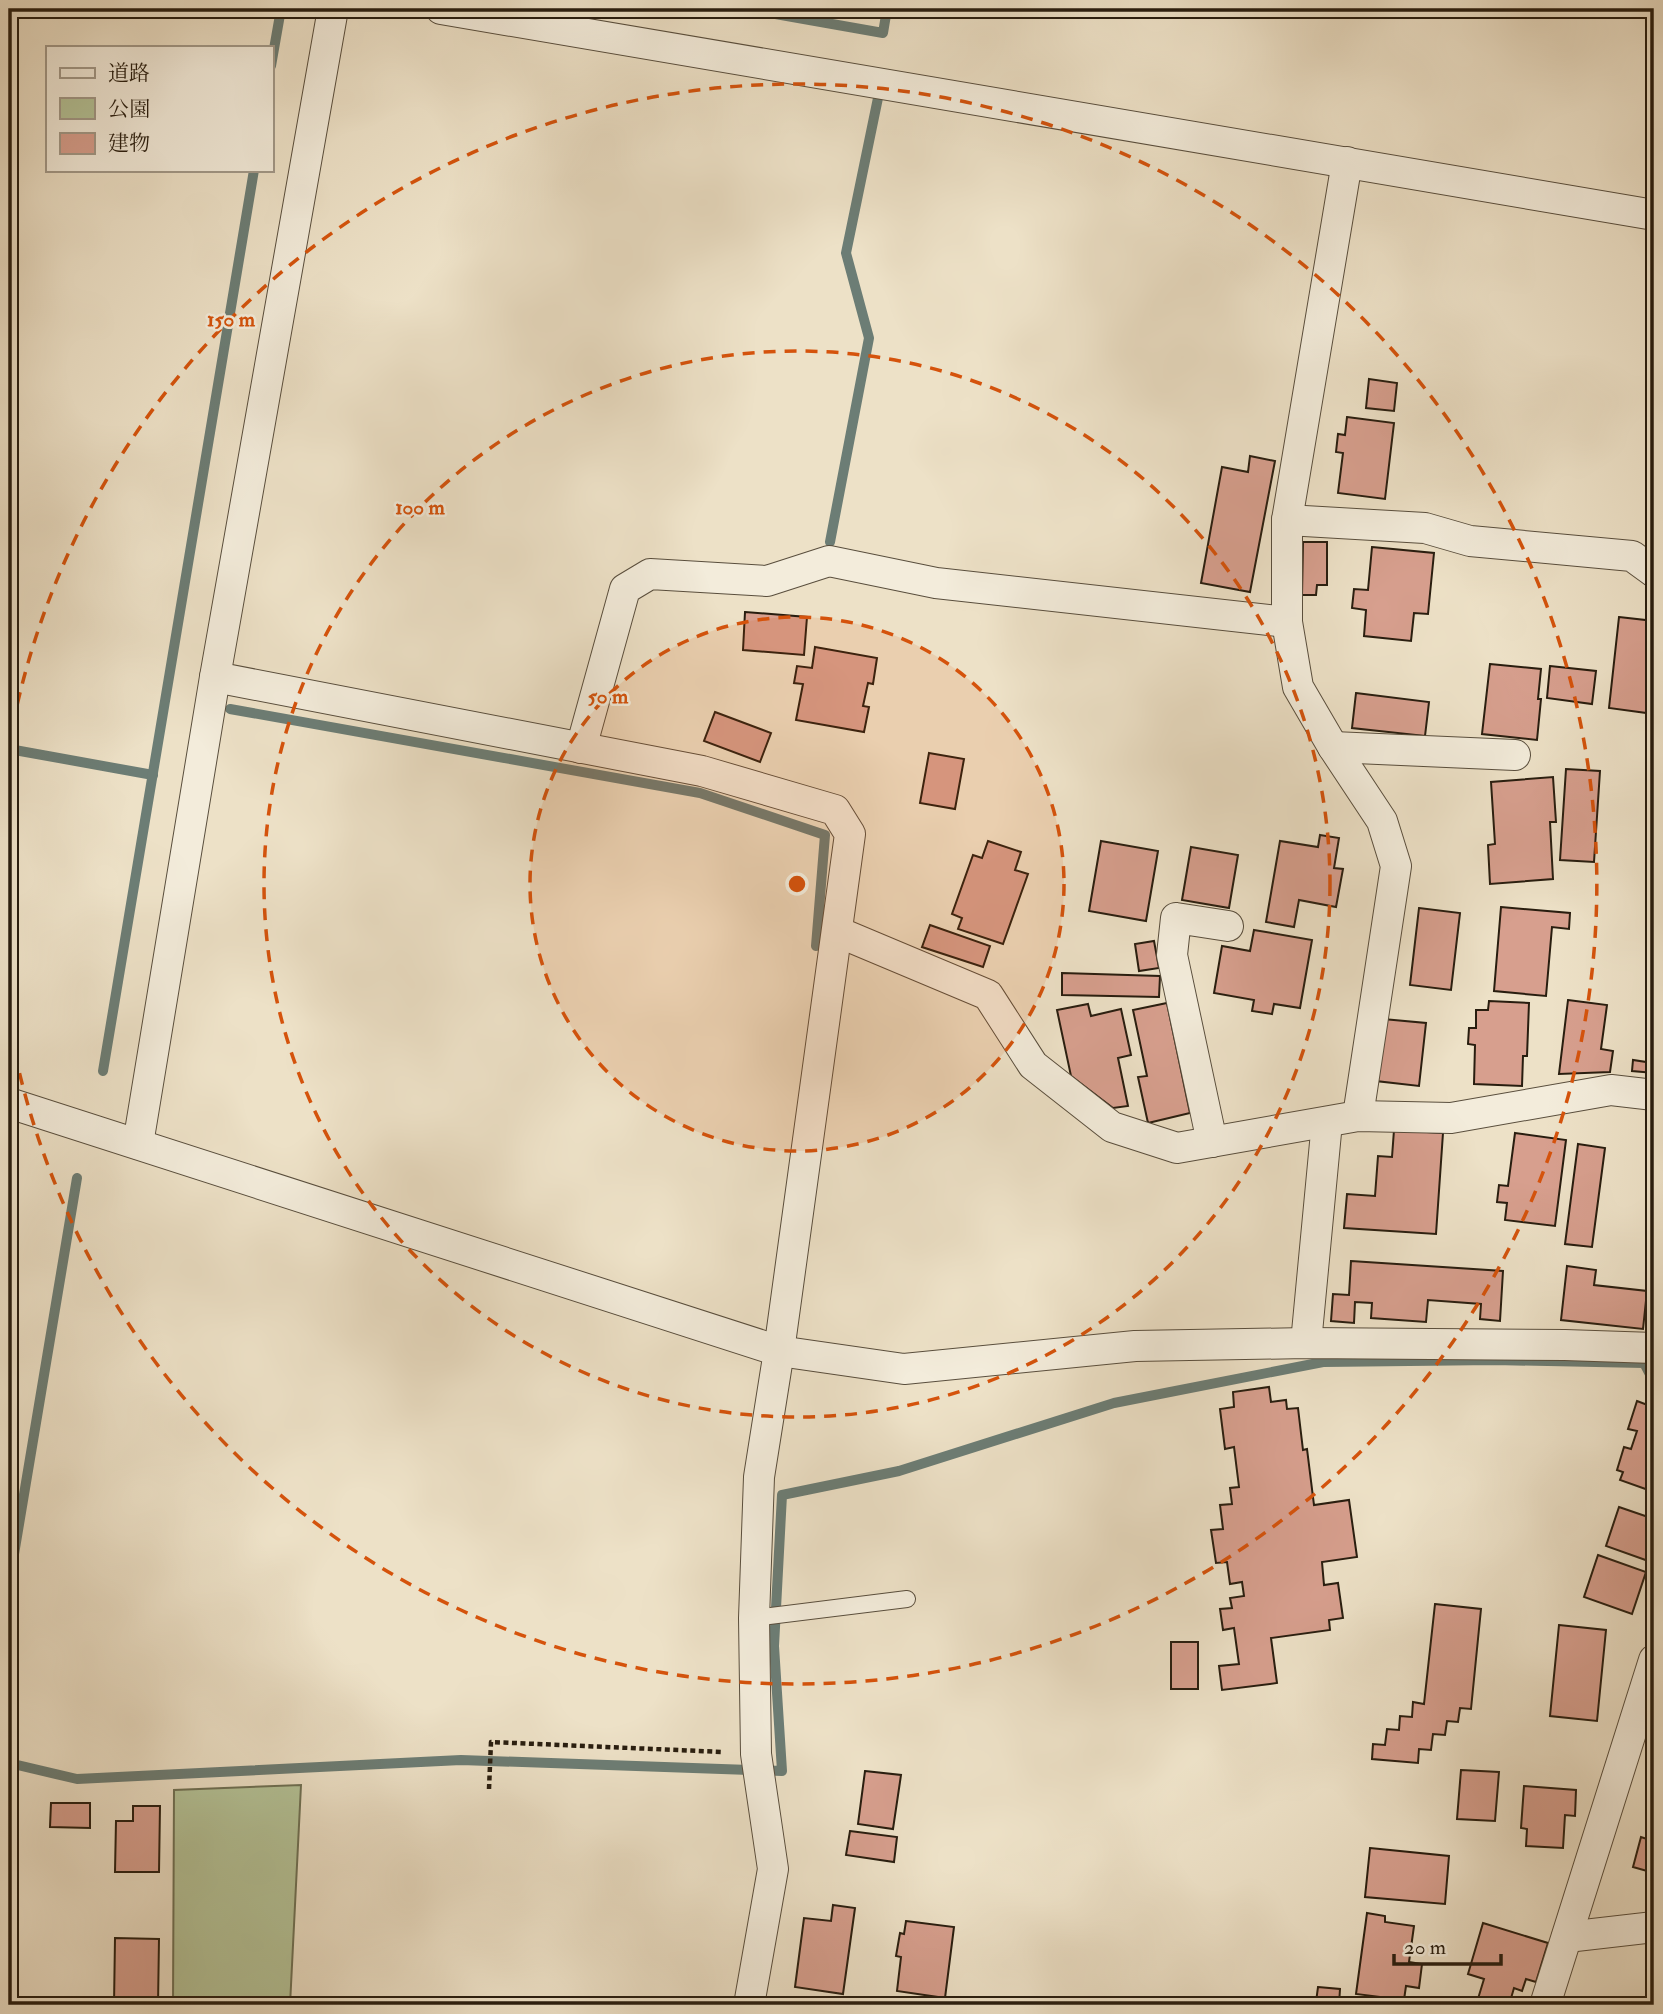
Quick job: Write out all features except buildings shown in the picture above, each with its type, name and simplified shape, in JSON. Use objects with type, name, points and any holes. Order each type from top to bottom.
[{"type":"street","points":[[138,1144],[215,677],[333,9]]},
{"type":"street","points":[[441,9],[1654,215]]},
{"type":"street","points":[[1347,162],[1287,520],[1287,622],[1297,687],[1382,821],[1396,866],[1358,1116]]},
{"type":"street","points":[[1287,520],[1425,528],[1470,541],[1632,556],[1654,572]]},
{"type":"street","points":[[581,748],[625,589],[650,573],[767,581],[829,561],[936,583],[1287,622]]},
{"type":"street","points":[[215,677],[702,771],[835,810],[850,834],[779,1351],[758,1478],[754,1618],[756,1754],[773,1869],[749,2005]]},
{"type":"street","points":[[1333,747],[1515,755]]},
{"type":"street","points":[[1212,1142],[1172,955],[1176,918],[1228,926]]},
{"type":"street","points":[[838,932],[988,995],[1033,1065],[1112,1127],[1177,1148],[1358,1116],[1451,1118],[1611,1090],[1654,1095]]},
{"type":"street","points":[[9,1103],[779,1351],[904,1369],[1135,1346],[1306,1343],[1654,1348]]},
{"type":"street","points":[[1306,1343],[1327,1122]]},
{"type":"street","points":[[1545,2005],[1649,1689],[1654,1660]]},
{"type":"street","points":[[1567,1937],[1654,1927]]},
{"type":"lane","points":[[754,1618],[907,1599]]},
{"type":"path","points":[[489,1790],[491,1742],[756,1754]]},
{"type":"green space","points":[[301,1785],[290,2005],[173,2005],[174,1790]]},
{"type":"waterway","points":[[273,55],[281,9]]},
{"type":"waterway","points":[[747,9],[883,33],[887,9]]},
{"type":"waterway","points":[[830,542],[869,338],[846,253],[878,98]]},
{"type":"waterway","points":[[103,1071],[254,172]]},
{"type":"waterway","points":[[230,709],[700,793],[825,835],[816,946]]},
{"type":"waterway","points":[[9,749],[153,775]]},
{"type":"waterway","points":[[9,1584],[77,1178]]},
{"type":"waterway","points":[[9,1763],[77,1779],[461,1760],[782,1771],[774,1646],[782,1495],[899,1471],[1114,1403],[1323,1362],[1495,1360],[1644,1363],[1654,1382]]}]
